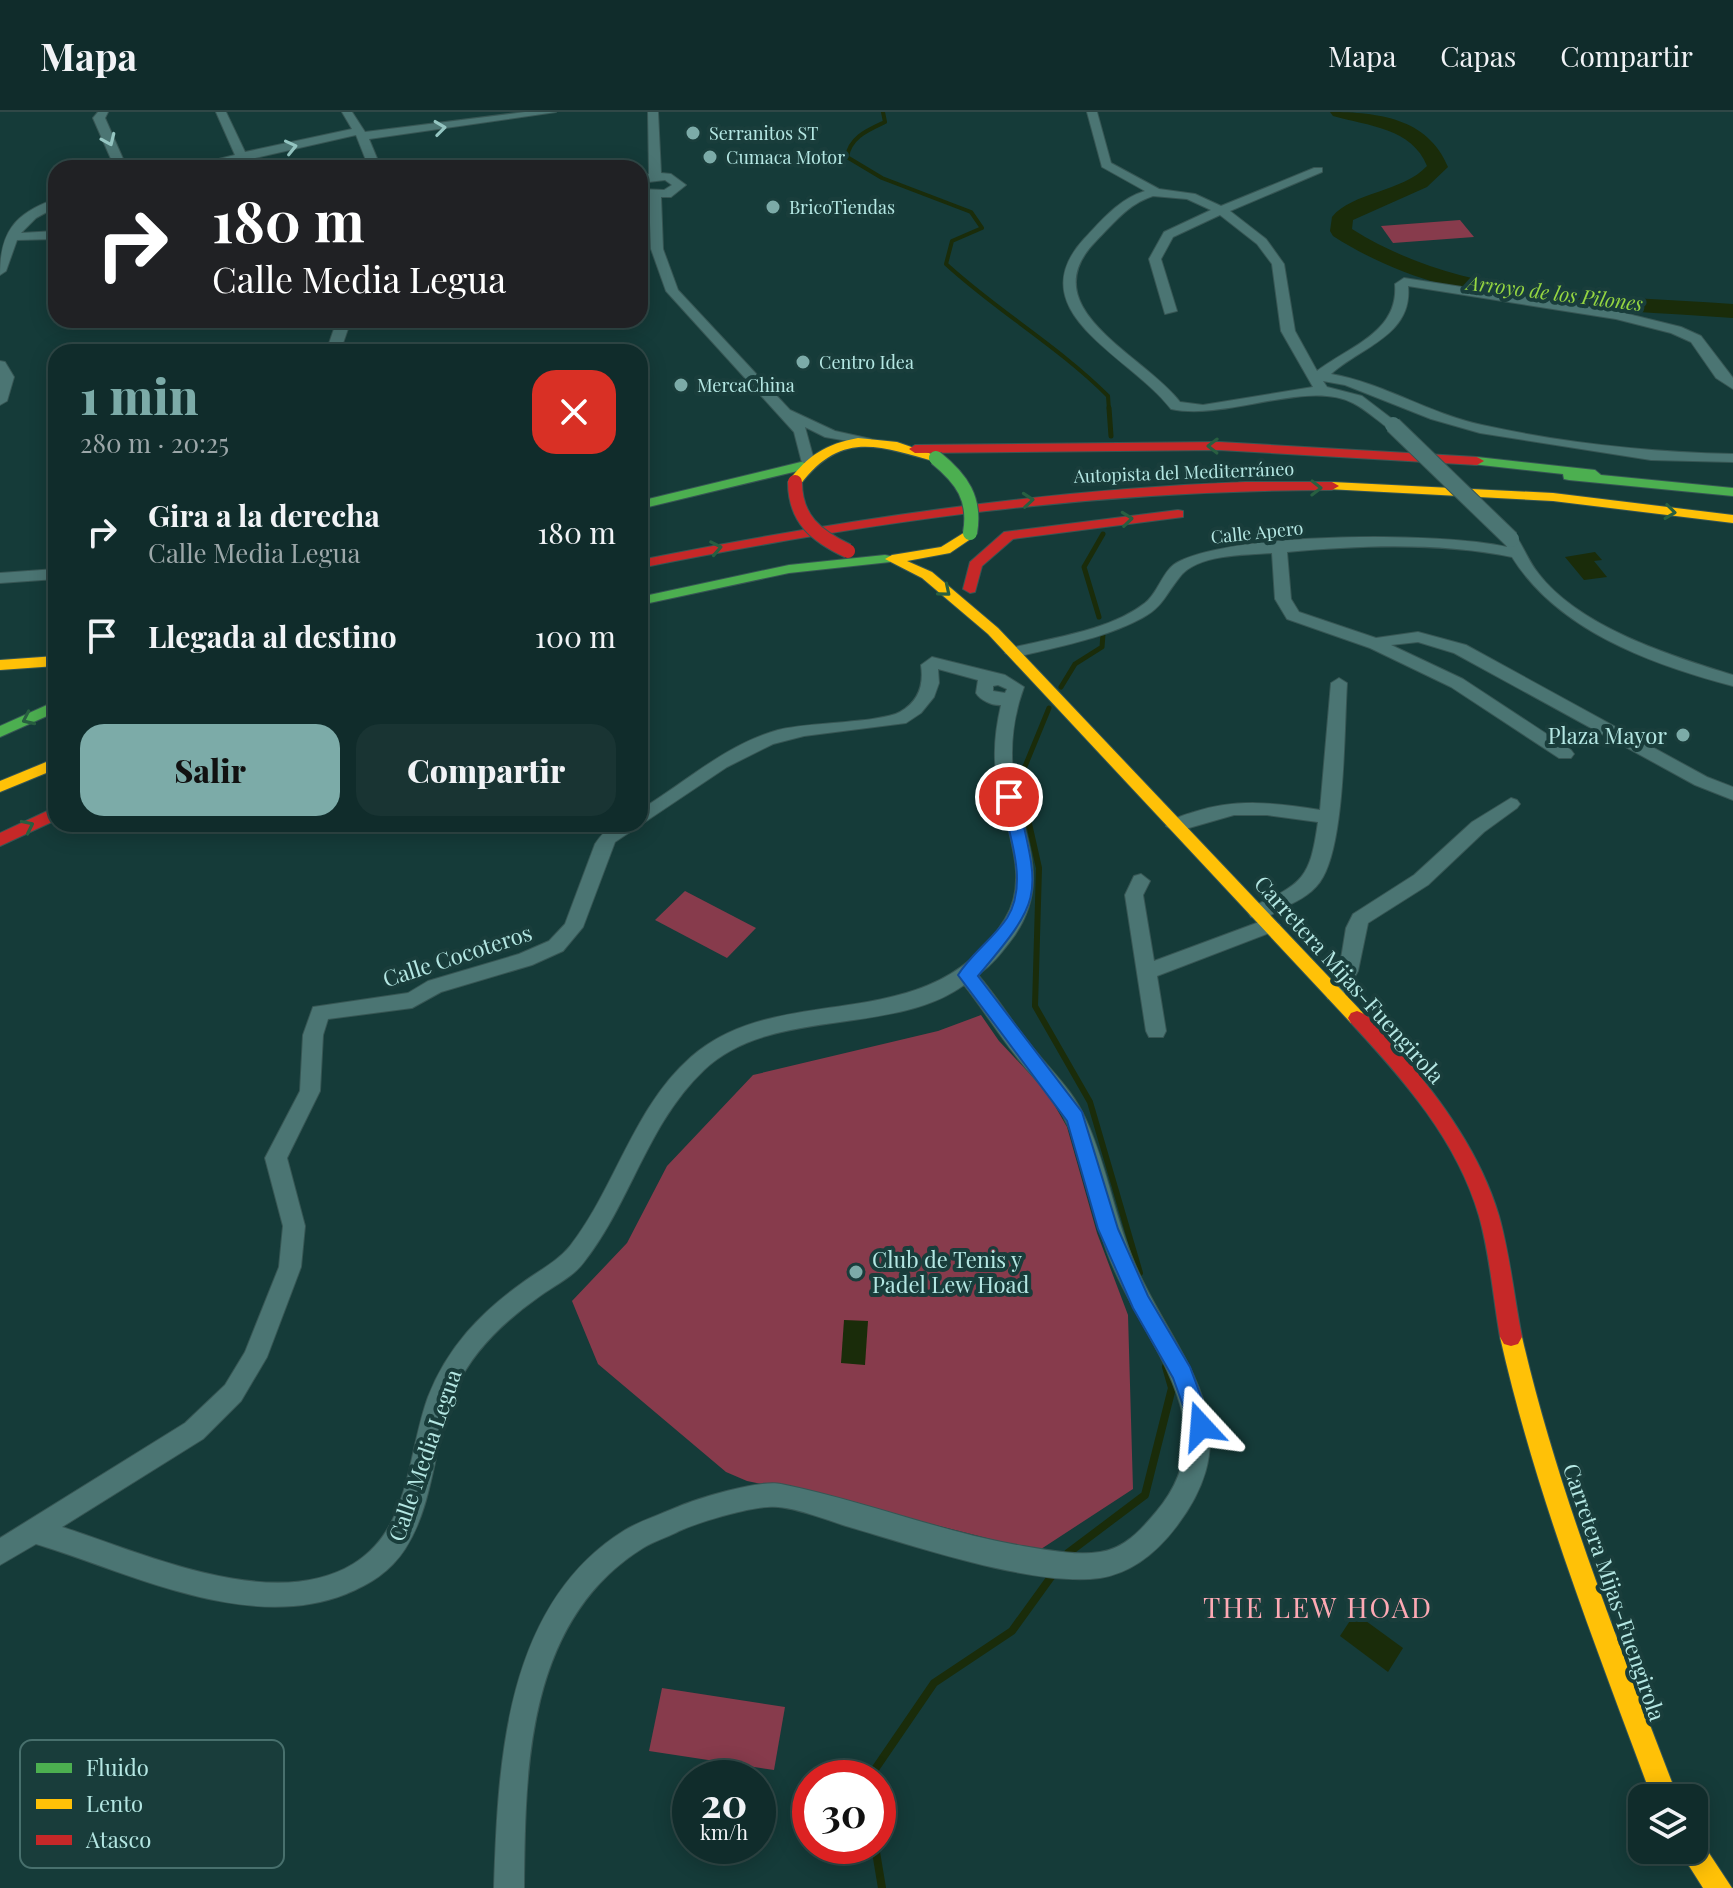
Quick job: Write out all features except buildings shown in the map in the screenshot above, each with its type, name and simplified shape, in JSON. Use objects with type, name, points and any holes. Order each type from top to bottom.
[{"type":"main road","points":[[648,503],[801,469],[838,445],[866,442],[915,449],[1124,444],[1235,446],[1521,465],[1625,479]]},
{"type":"main road","points":[[915,449],[936,458],[964,481],[971,492],[975,512],[963,540],[962,568],[993,631]]},
{"type":"main road","name":"Autopista del Mediterráneo","points":[[1226,465],[1420,466],[1625,479],[1733,492]]},
{"type":"main road","points":[[801,469],[794,509],[819,537],[848,551],[889,559],[927,575],[993,631]]},
{"type":"main road","points":[[942,485],[985,481]]},
{"type":"main road","name":"Autopista del Mediterráneo","points":[[648,562],[830,525],[967,506],[1204,488],[1345,488],[1553,497],[1733,519]]},
{"type":"main road","points":[[778,510],[824,501]]},
{"type":"main road","points":[[1308,505],[1607,504]]},
{"type":"main road","points":[[648,599],[789,569],[920,556],[963,540],[1191,513]]},
{"type":"main road","points":[[970,589],[975,565],[1009,535]]},
{"type":"main road","name":"Carretera Mijas-Fuengirola","points":[[993,631],[1397,1060],[1438,1112],[1465,1158],[1484,1201],[1525,1400],[1565,1530],[1660,1784]]},
{"type":"main road","points":[[0,665],[48,662]]},
{"type":"main road","points":[[0,732],[48,710]]},
{"type":"main road","points":[[0,787],[48,766]]},
{"type":"main road","points":[[0,840],[48,817]]},
{"type":"main road","points":[[1702,1864],[1719,1888]]},
{"type":"street","points":[[103,112],[99,118],[117,160]]},
{"type":"street","points":[[221,112],[242,158]]},
{"type":"street","points":[[347,112],[361,134],[371,160]]},
{"type":"street","points":[[231,160],[361,134],[467,118],[551,112]]},
{"type":"street","points":[[653,112],[655,176]]},
{"type":"street","points":[[1092,112],[1106,165],[1158,193],[1223,208],[1273,255],[1282,275],[1290,335],[1319,381],[1357,399],[1393,425],[1514,547],[1531,579],[1548,595],[1628,644],[1672,663],[1733,681]]},
{"type":"street","points":[[1170,311],[1157,272],[1158,248],[1168,235],[1223,208],[1318,170]]},
{"type":"street","points":[[648,177],[672,178],[680,185],[672,193],[648,195]]},
{"type":"street","points":[[1158,193],[1144,194],[1127,203],[1080,251],[1067,282],[1068,297],[1078,313],[1160,384],[1173,404],[1182,408],[1203,409],[1319,381],[1348,381],[1436,416],[1480,429],[1651,456],[1733,458]]},
{"type":"street","points":[[655,196],[657,249],[672,291],[724,351],[783,410],[805,440],[801,469]]},
{"type":"street","points":[[0,271],[10,237],[22,221],[48,207]]},
{"type":"street","points":[[10,237],[48,235]]},
{"type":"street","points":[[1319,381],[1331,365],[1378,339],[1391,326],[1400,312],[1404,296],[1401,284],[1404,282],[1616,315],[1676,330],[1696,339],[1721,375],[1733,385]]},
{"type":"street","points":[[0,365],[7,377],[0,401]]},
{"type":"street","points":[[783,410],[830,434],[866,442]]},
{"type":"street","name":"Calle Apero","points":[[1016,656],[1140,613],[1152,606],[1176,570],[1185,563],[1237,552],[1279,548],[1409,544],[1514,547]]},
{"type":"street","points":[[1279,548],[1283,599],[1293,615],[1376,644],[1457,683],[1565,754]]},
{"type":"street","points":[[0,578],[48,575]]},
{"type":"street","points":[[1376,644],[1401,634],[1419,635],[1460,649],[1675,767],[1733,794]]},
{"type":"street","points":[[648,813],[748,747],[803,730],[900,719],[923,703],[929,692],[929,665],[932,662],[965,669],[999,694],[1016,656]]},
{"type":"street","points":[[1146,972],[1264,918],[1315,875],[1326,817],[1339,683]]},
{"type":"street","name":"Calle Media Legua","points":[[31,1530],[252,1595],[323,1589],[361,1574],[387,1556],[404,1527],[439,1399],[462,1351],[489,1321],[563,1269],[579,1253],[642,1136],[699,1062],[733,1037],[776,1026],[901,1005],[944,989],[967,975],[1015,921],[1025,894],[1025,867],[1005,777],[999,694]]},
{"type":"street","points":[[1335,994],[1353,967],[1356,926],[1360,919],[1421,880],[1478,827],[1511,804]]},
{"type":"street","points":[[1175,826],[1201,814],[1242,805],[1326,817]]},
{"type":"street","name":"Calle Cocoteros","points":[[31,1530],[194,1431],[233,1393],[255,1357],[290,1267],[294,1226],[276,1158],[310,1091],[313,1035],[320,1012],[412,1000],[435,986],[525,960],[556,946],[573,927],[604,844],[615,832]]},
{"type":"street","points":[[1141,881],[1134,895],[1156,1031]]},
{"type":"street","points":[[509,1888],[508,1808],[514,1759],[533,1671],[548,1636],[577,1589],[614,1549],[641,1533],[702,1509],[740,1498],[775,1494],[1004,1556],[1080,1567],[1112,1563],[1136,1551],[1181,1502],[1196,1477],[1201,1454],[1201,1426],[1193,1402],[1182,1374],[1120,1258],[1076,1118],[967,975]]},
{"type":"street","points":[[0,1552],[31,1530]]},
{"type":"shaded area","points":[[1460,220],[1474,237],[1393,243],[1381,226]]},
{"type":"shaded area","points":[[1595,552],[1602,560],[1594,561],[1607,577],[1584,580],[1565,557]]},
{"type":"shaded area","points":[[685,891],[756,928],[727,958],[655,920]]},
{"type":"shaded area","name":"Club de Tenis y Padel Lew Hoad","points":[[981,1015],[999,1041],[1047,1092],[1067,1127],[1097,1233],[1128,1315],[1133,1489],[1038,1551],[821,1496],[747,1481],[726,1472],[598,1364],[572,1301],[627,1243],[667,1166],[753,1075],[938,1031]]},
{"type":"shaded area","points":[[844,1320],[868,1321],[865,1365],[841,1363]]},
{"type":"shaded area","points":[[1355,1613],[1403,1648],[1388,1672],[1340,1636]]},
{"type":"shaded area","points":[[662,1688],[785,1707],[776,1760],[708,1760],[649,1751]]},
{"type":"waterway","points":[[883,112],[885,122],[856,139],[847,157],[882,178],[971,212],[982,228],[952,241],[946,264],[1089,378],[1108,396],[1109,410]]},
{"type":"waterway","name":"Arroyo de los Pilones","points":[[1340,112],[1411,133],[1432,152],[1438,167],[1420,183],[1343,217],[1341,231],[1380,256],[1425,274],[1475,287],[1582,301],[1733,311]]},
{"type":"waterway","points":[[1109,408],[1111,436]]},
{"type":"waterway","points":[[1099,617],[1084,567],[1103,534]]},
{"type":"waterway","points":[[1061,687],[1075,664],[1102,647],[1103,634]]},
{"type":"waterway","points":[[1021,790],[1019,781],[1049,708]]},
{"type":"waterway","points":[[1021,788],[1039,868],[1035,1006],[1090,1102],[1140,1273]]},
{"type":"waterway","points":[[1068,1553],[1145,1495],[1172,1388],[1166,1367]]},
{"type":"waterway","points":[[881,1760],[934,1683],[1012,1631],[1051,1577]]},
{"type":"waterway","points":[[878,1864],[882,1888]]},
{"type":"traffic: fast","points":[[936,458],[954,473],[966,490],[972,509],[970,533]]},
{"type":"traffic: fast","points":[[1477,461],[1595,474]]},
{"type":"traffic: fast","points":[[648,503],[801,466]]},
{"type":"traffic: fast","points":[[1569,476],[1733,492]]},
{"type":"traffic: fast","points":[[648,599],[789,569],[885,559]]},
{"type":"traffic: fast","points":[[0,732],[48,710]]},
{"type":"traffic: slow","points":[[795,482],[808,464],[823,452],[840,445],[877,443],[936,458]]},
{"type":"traffic: slow","points":[[1332,486],[1553,497],[1733,519]]},
{"type":"traffic: slow","points":[[892,559],[945,550],[970,533]]},
{"type":"traffic: slow","points":[[892,559],[927,575],[993,631],[1357,1018]]},
{"type":"traffic: slow","points":[[0,665],[48,662]]},
{"type":"traffic: slow","points":[[0,787],[48,766]]},
{"type":"traffic: slow","points":[[1511,1337],[1559,1513],[1660,1784]]},
{"type":"traffic: slow","points":[[1702,1864],[1719,1888]]},
{"type":"traffic: jam","points":[[915,449],[1219,446],[1477,461]]},
{"type":"traffic: jam","points":[[795,482],[798,507],[808,526],[848,551]]},
{"type":"traffic: jam","points":[[648,562],[898,517],[1071,496],[1158,489],[1332,486]]},
{"type":"traffic: jam","points":[[970,589],[975,565],[1009,535],[1178,514]]},
{"type":"traffic: jam","points":[[0,840],[48,817]]},
{"type":"traffic: jam","points":[[1357,1018],[1429,1102],[1472,1172],[1493,1232],[1511,1337]]},
{"type":"place","name":"Serranitos ST","points":[[693,133]]},
{"type":"place","name":"Cumaca Motor","points":[[710,157]]},
{"type":"place","name":"BricoTiendas","points":[[773,207]]},
{"type":"place","name":"Centro Idea","points":[[803,362]]},
{"type":"place","name":"MercaChina","points":[[681,385]]},
{"type":"place","name":"Plaza Mayor","points":[[1683,735]]},
{"type":"place","name":"Club de Tenis y Padel Lew Hoad","points":[[856,1272]]},
{"type":"district","name":"THE LEW HOAD","points":[[1318,1606]]},
{"type":"route","points":[[1009,797],[1025,867],[1025,894],[1015,921],[967,975],[1076,1118],[1108,1229],[1140,1302],[1182,1374],[1201,1426]]}]
